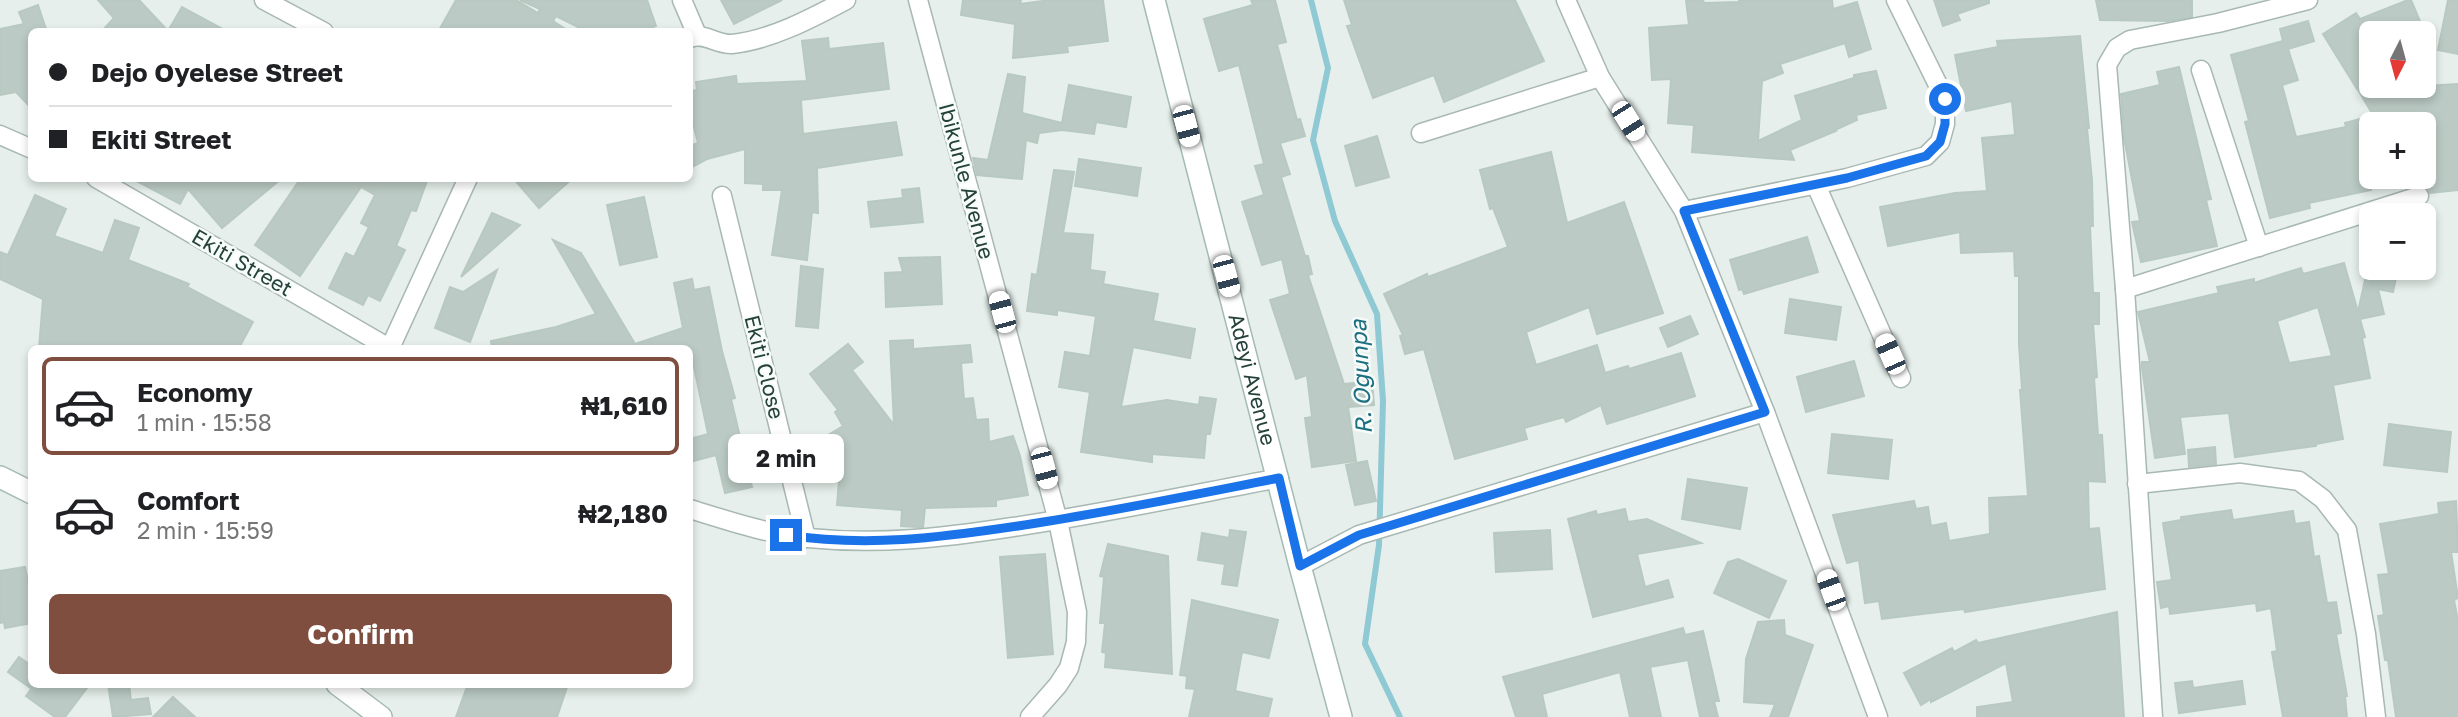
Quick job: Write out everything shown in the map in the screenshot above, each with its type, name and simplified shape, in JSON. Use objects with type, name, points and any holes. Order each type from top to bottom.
[{"type":"street","points":[[264,0],[316,28]]},
{"type":"street","points":[[682,0],[690,28]]},
{"type":"street","points":[[693,37],[730,44],[769,35],[846,0]]},
{"type":"street","name":"Ibikunle Avenue","points":[[918,0],[1058,521],[1077,612],[1076,642],[1069,668],[1030,717]]},
{"type":"street","name":"Adeyi Avenue","points":[[1154,0],[1341,717]]},
{"type":"street","points":[[1566,0],[1600,77],[1684,211],[1765,412],[1878,717]]},
{"type":"street","points":[[1684,211],[1816,185],[1926,156],[1940,142],[1945,124],[1945,99],[1896,0]]},
{"type":"street","points":[[2153,717],[2108,65],[2117,48],[2130,40],[2218,23],[2308,0]]},
{"type":"street","points":[[2201,69],[2259,247]]},
{"type":"street","points":[[1421,133],[1600,77]]},
{"type":"street","points":[[0,135],[28,147]]},
{"type":"street","name":"Ekiti Street","points":[[103,182],[385,345]]},
{"type":"street","points":[[391,345],[466,182]]},
{"type":"street","points":[[1816,185],[1901,378]]},
{"type":"street","name":"Ekiti Close","points":[[722,196],[806,538]]},
{"type":"street","points":[[2125,289],[2419,196]]},
{"type":"street","points":[[1300,566],[1359,535],[1765,412]]},
{"type":"street","points":[[2137,484],[2241,472],[2299,481],[2323,499],[2347,530],[2366,634],[2376,717]]},
{"type":"street","points":[[0,477],[28,491]]},
{"type":"street","points":[[693,510],[766,532],[806,538],[860,542],[929,540],[1058,521],[1279,478]]},
{"type":"street","points":[[342,688],[381,717]]},
{"type":"building","points":[[98,0],[139,0],[165,28],[105,28],[114,18]]},
{"type":"building","points":[[456,0],[516,0],[538,13],[540,9],[520,0],[647,0],[656,26],[580,28],[556,16],[553,21],[564,28],[440,28]]},
{"type":"building","points":[[721,0],[782,0],[734,24]]},
{"type":"building","points":[[963,0],[1021,0],[1020,4],[1050,0],[1103,0],[1108,41],[1067,46],[1068,52],[1013,58],[1015,24],[961,15]]},
{"type":"building","points":[[1251,0],[1275,0],[1286,42],[1277,44],[1297,120],[1300,119],[1305,136],[1280,143],[1290,174],[1281,177],[1305,256],[1308,256],[1312,274],[1308,275],[1344,384],[1372,381],[1374,405],[1348,407],[1356,461],[1312,467],[1305,418],[1312,417],[1307,375],[1296,379],[1270,300],[1290,294],[1282,259],[1262,265],[1242,202],[1264,195],[1255,166],[1264,164],[1239,65],[1219,71],[1204,19],[1253,5]]},
{"type":"building","points":[[1344,0],[1515,0],[1544,61],[1444,102],[1434,75],[1373,98],[1347,26],[1352,25]]},
{"type":"building","points":[[1686,0],[1703,0],[1704,3],[1739,0],[1832,0],[1833,9],[1857,2],[1871,49],[1849,57],[1845,43],[1780,64],[1783,73],[1762,81],[1758,141],[1802,120],[1795,96],[1854,78],[1854,75],[1876,71],[1886,108],[1856,115],[1857,120],[1790,150],[1794,160],[1692,152],[1694,125],[1668,123],[1671,79],[1652,80],[1649,28],[1689,25]]},
{"type":"building","points":[[1934,0],[1989,0],[1989,3],[1957,14],[1960,20],[1943,26]]},
{"type":"building","points":[[2096,0],[2192,0],[2192,17],[2168,21],[2100,20]]},
{"type":"building","points":[[2411,0],[2420,21],[2359,21],[2357,89],[2323,34],[2356,13],[2360,19]]},
{"type":"building","points":[[2448,0],[2458,0],[2458,54],[2438,50]]},
{"type":"building","points":[[38,5],[46,28],[28,28],[28,105],[16,92],[0,95],[0,29],[24,24],[19,12]]},
{"type":"building","points":[[182,7],[221,28],[170,28]]},
{"type":"building","points":[[2308,21],[2314,41],[2288,49],[2298,80],[2282,85],[2296,137],[2346,127],[2345,123],[2359,119],[2359,189],[2371,190],[2309,203],[2310,208],[2270,218],[2245,122],[2249,121],[2231,55],[2283,41],[2280,29]]},
{"type":"building","points":[[2080,36],[2092,180],[2093,226],[2090,226],[2093,293],[2099,293],[2099,324],[2093,324],[2097,377],[2094,378],[2105,482],[2088,481],[2089,529],[2099,528],[2105,589],[1965,612],[1964,609],[1882,619],[1879,601],[1865,603],[1859,560],[1847,563],[1833,515],[1914,501],[1916,509],[1928,507],[1931,526],[1946,523],[1949,541],[1990,534],[1989,498],[2028,496],[2020,390],[2019,276],[2015,276],[2014,251],[1961,253],[1960,232],[1888,246],[1880,207],[1955,193],[1987,191],[1982,138],[2015,135],[2012,101],[1966,111],[1955,55],[1998,47],[1997,41]]},
{"type":"building","points":[[828,38],[829,49],[883,43],[889,89],[801,100],[803,134],[896,122],[902,155],[817,168],[818,213],[812,212],[807,260],[772,255],[782,190],[763,190],[763,184],[745,183],[745,149],[707,159],[693,166],[693,145],[698,143],[693,124],[693,91],[697,90],[696,82],[736,76],[737,84],[807,81],[802,41]]},
{"type":"building","points":[[2179,67],[2211,199],[2206,200],[2217,246],[2141,262],[2132,222],[2140,221],[2124,138],[2121,94],[2160,85],[2157,72]]},
{"type":"building","points":[[1008,74],[1025,77],[1022,113],[1062,123],[1069,85],[1131,97],[1126,127],[1096,122],[1094,134],[1062,130],[1039,133],[1037,143],[1026,140],[1022,179],[977,175],[973,158],[988,160]]},
{"type":"building","points":[[2458,84],[2458,190],[2430,193],[2426,189],[2436,189],[2436,112],[2371,112],[2363,98],[2436,98],[2436,85]]},
{"type":"building","points":[[1377,136],[1389,177],[1356,186],[1345,146]]},
{"type":"building","points":[[1551,152],[1567,223],[1624,202],[1663,313],[1597,334],[1589,307],[1526,332],[1536,365],[1597,345],[1605,373],[1628,366],[1629,369],[1681,353],[1695,396],[1607,424],[1601,405],[1566,422],[1564,417],[1524,428],[1527,439],[1455,459],[1424,349],[1405,354],[1400,336],[1403,335],[1384,294],[1427,274],[1428,277],[1508,247],[1493,208],[1490,209],[1480,170]]},
{"type":"building","points":[[1079,159],[1141,168],[1137,196],[1075,186]]},
{"type":"building","points":[[1054,170],[1074,172],[1063,233],[1093,235],[1090,270],[1105,272],[1103,284],[1158,294],[1153,321],[1195,329],[1190,358],[1133,347],[1121,407],[1167,400],[1199,405],[1200,397],[1216,399],[1210,434],[1206,434],[1204,458],[1152,454],[1152,462],[1081,452],[1090,392],[1059,387],[1065,352],[1090,356],[1096,316],[1057,310],[1057,315],[1027,311],[1032,274],[1037,275]]},
{"type":"building","points":[[139,182],[277,182],[222,228],[188,189],[180,204]]},
{"type":"building","points":[[298,182],[427,182],[416,211],[411,210],[396,246],[405,250],[380,301],[368,295],[363,305],[329,288],[346,253],[354,257],[369,227],[361,223],[375,195],[361,187],[300,276],[255,245]]},
{"type":"building","points":[[516,182],[568,182],[539,208]]},
{"type":"building","points":[[919,188],[923,222],[871,227],[868,202],[903,198],[902,190]]},
{"type":"building","points":[[35,195],[66,209],[54,236],[103,253],[115,220],[139,228],[128,260],[189,284],[187,287],[253,322],[241,345],[39,345],[43,299],[0,279],[0,252],[8,255]]},
{"type":"building","points":[[644,197],[657,257],[620,265],[607,205]]},
{"type":"building","points":[[492,213],[520,225],[461,277]]},
{"type":"building","points":[[1807,237],[1818,272],[1744,294],[1742,289],[1739,290],[1730,260]]},
{"type":"building","points":[[553,240],[581,253],[635,344],[683,328],[674,283],[692,279],[694,290],[709,287],[735,398],[731,399],[744,454],[754,451],[760,476],[750,479],[752,487],[725,493],[716,455],[693,461],[693,438],[708,434],[693,362],[693,345],[492,345],[491,341],[556,327],[596,314]]},
{"type":"building","points":[[940,257],[942,304],[886,307],[885,273],[903,272],[899,258]]},
{"type":"building","points":[[2344,263],[2358,312],[2365,280],[2396,280],[2393,292],[2378,289],[2384,314],[2360,319],[2370,378],[2333,385],[2343,439],[2316,446],[2235,457],[2229,413],[2180,417],[2185,454],[2155,458],[2142,368],[2142,362],[2150,362],[2138,312],[2219,293],[2217,287],[2254,279],[2254,283],[2301,268],[2303,274]],"holes":[[[2318,307],[2332,356],[2289,363],[2277,321]]]},
{"type":"building","points":[[801,266],[823,269],[818,328],[796,326]]},
{"type":"building","points":[[497,270],[470,342],[435,328],[450,287],[463,292]]},
{"type":"building","points":[[1790,299],[1841,307],[1836,340],[1785,333]]},
{"type":"building","points":[[1690,316],[1698,334],[1668,347],[1660,328]]},
{"type":"building","points":[[913,340],[913,349],[970,345],[972,362],[961,363],[964,399],[973,398],[976,420],[988,419],[989,442],[1013,436],[1028,495],[996,500],[996,506],[925,508],[923,527],[901,526],[902,510],[837,505],[840,469],[823,438],[843,426],[835,412],[838,410],[810,374],[848,344],[863,362],[852,370],[894,425],[890,341]]},
{"type":"building","points":[[1854,361],[1864,396],[1806,412],[1797,377]]},
{"type":"building","points":[[2389,424],[2451,432],[2447,472],[2384,465]]},
{"type":"building","points":[[1832,434],[1892,440],[1888,479],[1828,473]]},
{"type":"building","points":[[2215,447],[2216,464],[2189,467],[2188,450]]},
{"type":"building","points":[[1367,461],[1376,501],[1355,505],[1346,465]]},
{"type":"building","points":[[1688,479],[1747,488],[1740,529],[1682,519]]},
{"type":"building","points":[[2456,501],[2458,552],[2451,552],[2458,598],[2454,600],[2458,621],[2458,717],[2396,717],[2388,660],[2385,660],[2378,616],[2384,615],[2378,575],[2389,574],[2380,524],[2439,514],[2438,503]]},
{"type":"building","points":[[1625,509],[1628,522],[1647,519],[1701,543],[1637,554],[1645,587],[1668,580],[1673,597],[1593,617],[1568,519],[1596,511],[1597,515]]},
{"type":"building","points":[[2231,510],[2233,520],[2293,511],[2295,524],[2309,522],[2314,557],[2319,556],[2327,603],[2336,602],[2341,633],[2336,634],[2347,696],[2347,717],[2283,717],[2272,652],[2277,651],[2271,608],[2257,611],[2256,603],[2170,614],[2169,606],[2161,608],[2157,582],[2172,580],[2163,523],[2181,520],[2181,517]]},
{"type":"building","points":[[1230,530],[1246,532],[1237,586],[1222,584],[1225,564],[1198,560],[1202,533],[1229,538]]},
{"type":"building","points":[[1550,530],[1552,569],[1496,572],[1494,533]]},
{"type":"building","points":[[1108,544],[1168,556],[1172,674],[1105,667],[1106,653],[1102,652],[1105,623],[1100,623],[1104,577],[1100,576]]},
{"type":"building","points":[[1045,554],[1053,654],[1008,658],[1000,557]]},
{"type":"building","points":[[1738,559],[1786,581],[1769,618],[1714,593],[1728,562]]},
{"type":"building","points":[[25,567],[28,581],[28,624],[5,628],[4,622],[0,623],[0,571]]},
{"type":"building","points":[[1192,600],[1278,620],[1269,658],[1242,652],[1235,691],[1272,699],[1268,717],[1189,717],[1195,689],[1186,688],[1187,676],[1180,675]]},
{"type":"building","points":[[2117,612],[2124,717],[1977,717],[1977,707],[2013,702],[2006,663],[1921,705],[1904,673],[1952,648],[1954,652],[1976,640],[1978,643]]},
{"type":"building","points":[[1784,620],[1785,635],[1813,645],[1788,717],[1770,717],[1775,704],[1744,702],[1746,659],[1758,622]]},
{"type":"building","points":[[1683,628],[1685,635],[1703,631],[1719,701],[1714,701],[1718,717],[1700,717],[1688,660],[1650,667],[1661,717],[1630,717],[1620,672],[1542,694],[1547,717],[1516,717],[1503,677]]},
{"type":"building","points":[[19,657],[28,663],[28,686],[8,672]]},
{"type":"building","points":[[2192,681],[2193,688],[2242,681],[2245,704],[2179,713],[2175,683]]},
{"type":"building","points":[[32,688],[87,688],[65,717],[55,717],[26,696]]},
{"type":"building","points":[[109,688],[130,688],[131,700],[148,698],[151,714],[113,717]]},
{"type":"building","points":[[467,688],[567,688],[557,717],[456,717]]},
{"type":"building","points":[[173,697],[195,717],[153,717]]},
{"type":"waterway","name":"R. Ogunpa","points":[[1311,0],[1328,68],[1313,140],[1335,221],[1377,314],[1383,401],[1379,545],[1365,644],[1400,717]]},
{"type":"route","points":[[786,535],[860,542],[929,540],[1058,521],[1279,478],[1300,566],[1359,535],[1765,412],[1684,211],[1847,178],[1926,156],[1940,142],[1945,124],[1945,99]]}]
